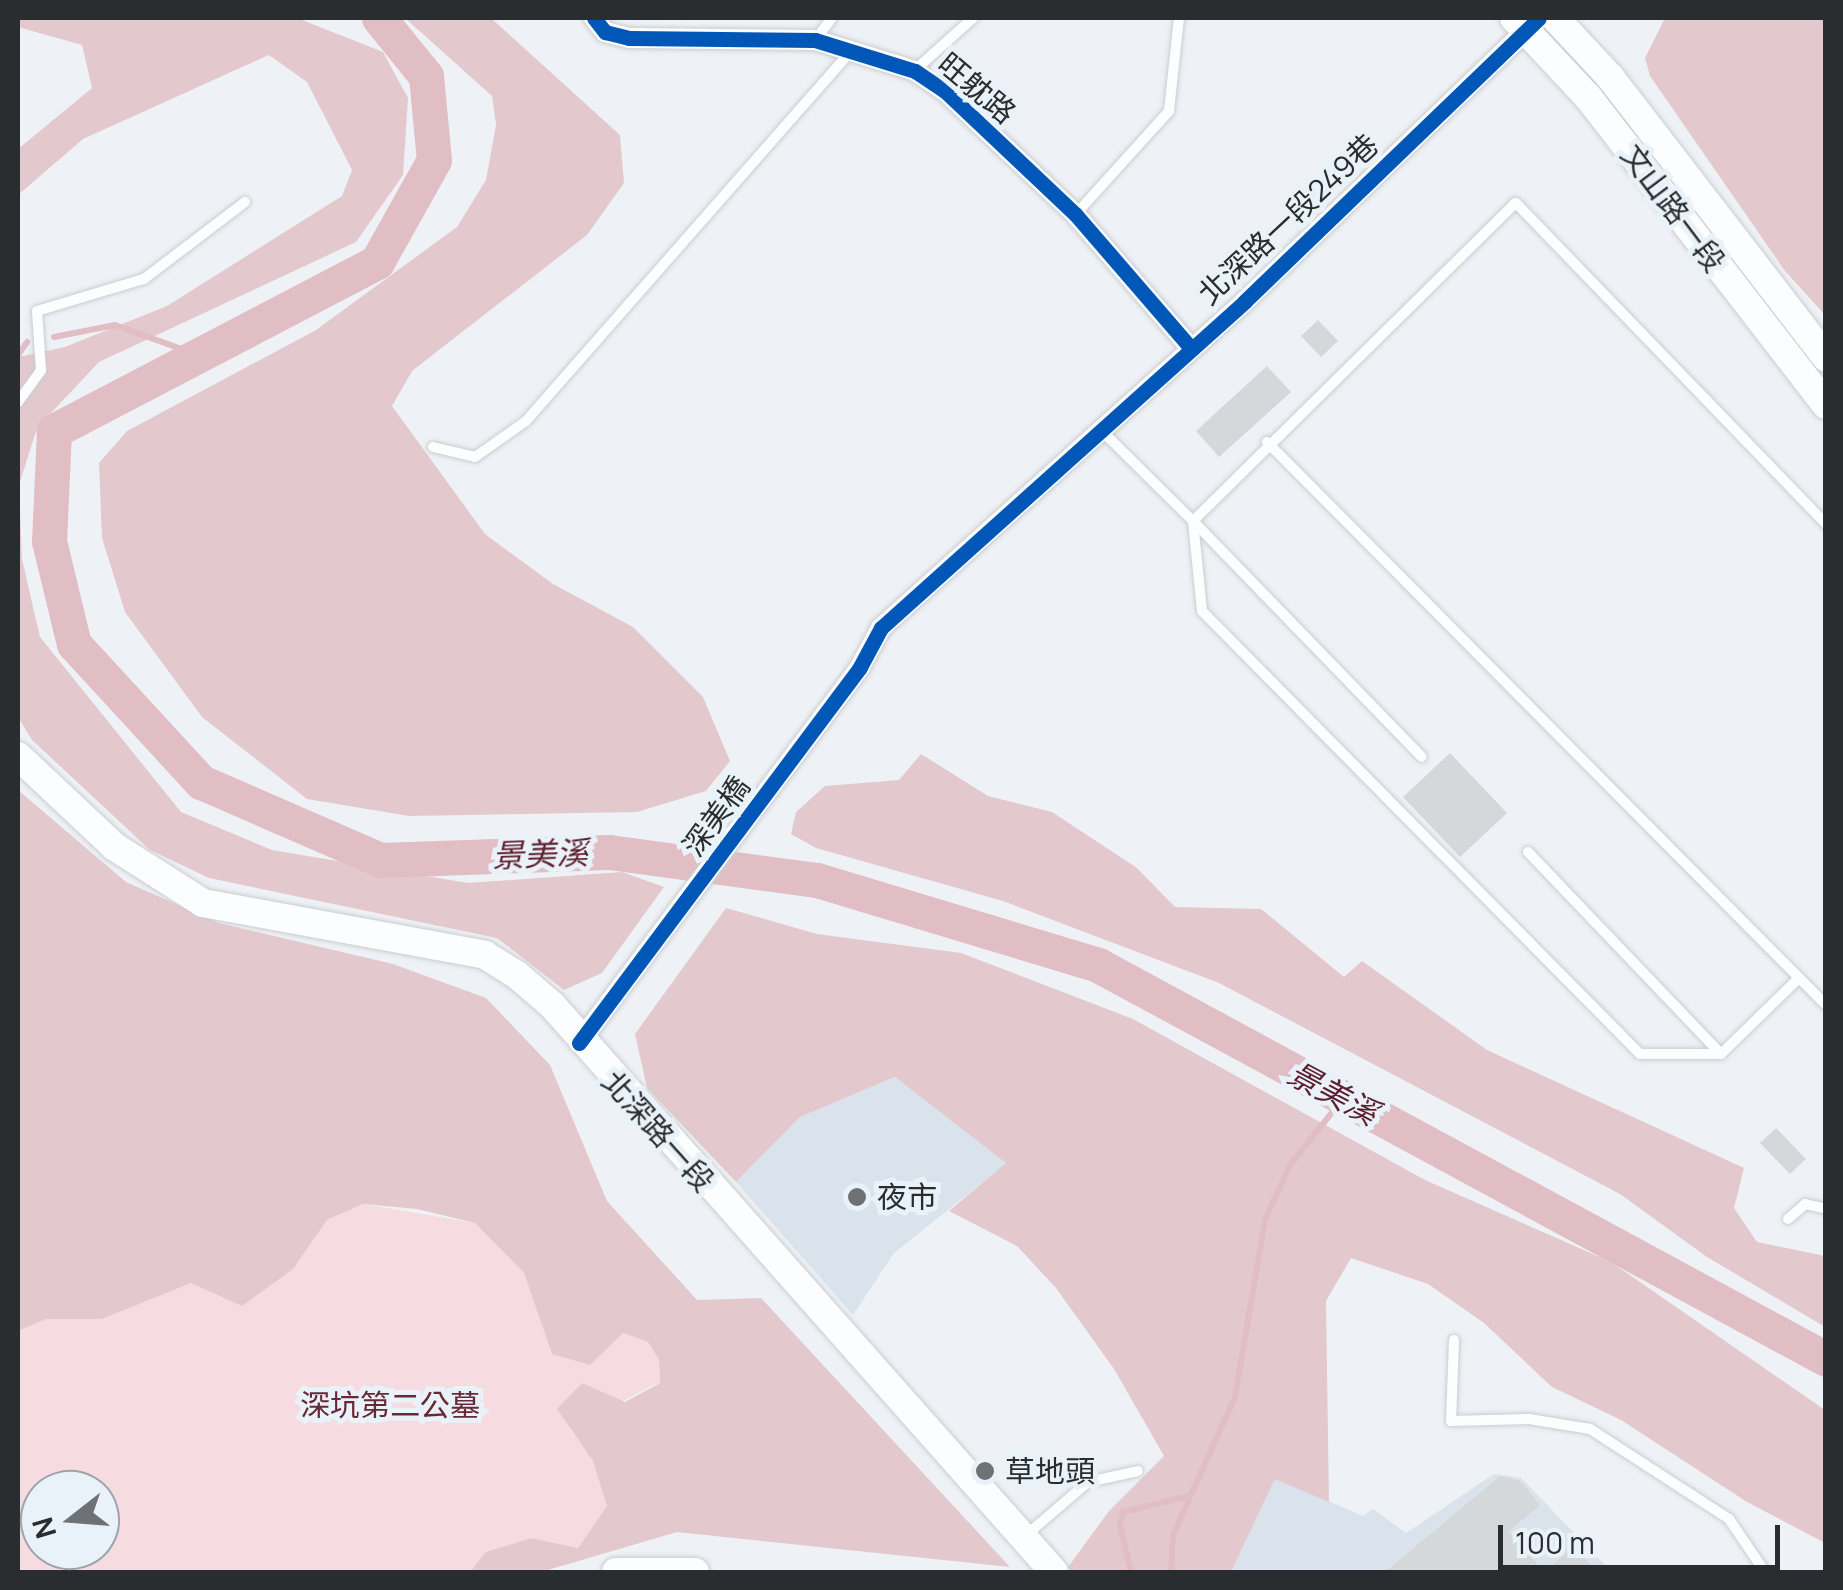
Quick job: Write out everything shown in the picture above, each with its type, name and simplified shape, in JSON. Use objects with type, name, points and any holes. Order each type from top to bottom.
[{"type":"main road","name":"文山路一段","points":[[1556,18],[1610,77],[1826,357]]},
{"type":"main road","name":"文山路一段","points":[[1527,21],[1826,405]]},
{"type":"main road","name":"北深路一段","points":[[18,756],[116,847],[203,903],[485,955],[552,1004],[579,1042],[1054,1572]]},
{"type":"main road","points":[[616,1572],[696,1572]]},
{"type":"street","name":"旺躭路","points":[[594,18],[606,32],[629,38],[815,40],[914,70],[946,91],[1076,215],[1189,346]]},
{"type":"street","name":"北深路一段249巷","points":[[860,667],[880,628],[1189,346],[1244,302],[1527,21]]},
{"type":"street","name":"深美橋","points":[[579,1042],[616,998],[860,667]]},
{"type":"lane","points":[[815,40],[832,18]]},
{"type":"lane","points":[[914,70],[973,18]]},
{"type":"lane","points":[[1076,215],[1169,111],[1179,18]]},
{"type":"lane","points":[[433,447],[475,457],[526,421],[850,52]]},
{"type":"lane","points":[[18,402],[41,370],[37,310],[144,279],[245,202]]},
{"type":"lane","points":[[1799,978],[1721,1054],[1640,1054],[1202,611],[1193,521],[1267,442],[1516,203],[1826,524]]},
{"type":"lane","points":[[1100,429],[1422,757]]},
{"type":"lane","points":[[1267,442],[1826,1005]]},
{"type":"lane","points":[[1528,852],[1721,1054]]},
{"type":"lane","points":[[1788,1219],[1805,1204],[1826,1209]]},
{"type":"lane","points":[[1454,1340],[1451,1421],[1530,1419],[1590,1429],[1729,1519],[1764,1572]]},
{"type":"lane","points":[[1024,1538],[1088,1482],[1138,1471]]},
{"type":"shaded area","points":[[18,18],[297,18],[383,52],[408,98],[403,175],[356,242],[99,362],[37,428],[19,485],[22,559],[40,637],[181,812],[272,850],[468,883],[622,872],[664,887],[602,973],[564,990],[497,938],[209,878],[150,850],[32,740],[18,717],[18,357],[65,347],[167,306],[342,196],[352,170],[307,82],[269,55],[83,139],[18,195],[18,149],[92,88],[82,45],[18,27]]},
{"type":"shaded area","points":[[405,18],[491,18],[620,135],[624,183],[587,235],[412,371],[392,406],[485,534],[553,584],[633,627],[703,697],[730,761],[706,791],[637,812],[409,816],[307,799],[202,717],[125,612],[102,538],[99,463],[127,431],[316,330],[457,227],[486,180],[496,125],[492,96]]},
{"type":"shaded area","points":[[1665,18],[1825,18],[1825,315],[1785,271],[1650,76],[1645,58]]},
{"type":"shaded area","points":[[921,754],[988,796],[1052,812],[1137,868],[1175,907],[1261,909],[1344,977],[1362,961],[1487,1050],[1744,1168],[1734,1208],[1757,1242],[1825,1256],[1825,1327],[1707,1257],[1620,1194],[1219,983],[1003,901],[816,848],[791,834],[796,812],[825,786],[899,780]]},
{"type":"shaded area","points":[[18,790],[126,882],[219,923],[393,964],[486,998],[550,1065],[607,1201],[697,1300],[761,1298],[1010,1567],[677,1532],[541,1572],[470,1572],[486,1552],[531,1538],[578,1548],[607,1506],[593,1461],[557,1409],[582,1383],[625,1402],[660,1383],[659,1360],[648,1342],[623,1333],[590,1365],[552,1354],[524,1273],[475,1223],[417,1209],[363,1204],[327,1220],[293,1269],[242,1306],[191,1283],[102,1319],[46,1319],[18,1331]]},
{"type":"shaded area","points":[[726,908],[817,934],[961,953],[1133,1019],[1425,1180],[1611,1262],[1825,1410],[1825,1543],[1747,1502],[1621,1420],[1552,1387],[1484,1323],[1428,1284],[1351,1258],[1326,1301],[1329,1502],[1275,1479],[1231,1572],[1072,1572],[1068,1567],[1109,1511],[1164,1456],[1114,1369],[1056,1288],[1017,1246],[949,1211],[1006,1163],[895,1077],[800,1117],[736,1182],[647,1088],[635,1034]]},
{"type":"shaded area","name":"夜市","points":[[895,1077],[1007,1163],[894,1253],[853,1315],[736,1182],[800,1117]]},
{"type":"shaded area","points":[[1494,1474],[1521,1478],[1612,1572],[1231,1572],[1275,1478],[1363,1516],[1373,1509],[1406,1533]]},
{"type":"green space","name":"深坑第二公墓","points":[[363,1204],[475,1223],[524,1273],[552,1354],[622,1333],[648,1342],[659,1360],[660,1382],[569,1428],[594,1461],[607,1506],[578,1548],[531,1538],[487,1552],[470,1572],[18,1572],[18,1331],[46,1319],[102,1319],[191,1283],[293,1269],[327,1220]]},
{"type":"building","points":[[1318,320],[1338,341],[1321,357],[1301,336]]},
{"type":"building","points":[[1267,366],[1291,392],[1219,457],[1196,431]]},
{"type":"building","points":[[1450,753],[1507,813],[1460,857],[1403,797]]},
{"type":"building","points":[[1776,1128],[1806,1159],[1790,1174],[1760,1143]]},
{"type":"building","points":[[1500,1476],[1520,1481],[1540,1505],[1509,1531],[1544,1572],[1385,1572]]},
{"type":"building","points":[[1573,1547],[1598,1572],[1545,1572]]},
{"type":"waterway","name":"景美溪","points":[[379,18],[426,76],[434,160],[377,262],[54,431],[49,541],[74,644],[201,782],[380,860],[609,852],[817,880],[1098,965],[1826,1359]]},
{"type":"waterway","points":[[54,337],[115,325],[195,354]]},
{"type":"waterway","points":[[18,355],[27,342]]},
{"type":"waterway","points":[[1171,1572],[1173,1535],[1235,1397],[1265,1220],[1290,1165],[1342,1100]]},
{"type":"waterway","points":[[1131,1572],[1120,1525],[1123,1512],[1188,1496]]},
{"type":"cycle path","points":[[594,18],[605,32],[629,38],[815,40],[915,71],[945,91],[1076,215],[1189,346]]},
{"type":"cycle path","points":[[579,1043],[860,667],[881,628],[1244,302],[1539,18]]},
{"type":"place","name":"夜市","points":[[857,1197]]},
{"type":"place","name":"草地頭","points":[[985,1471]]}]
